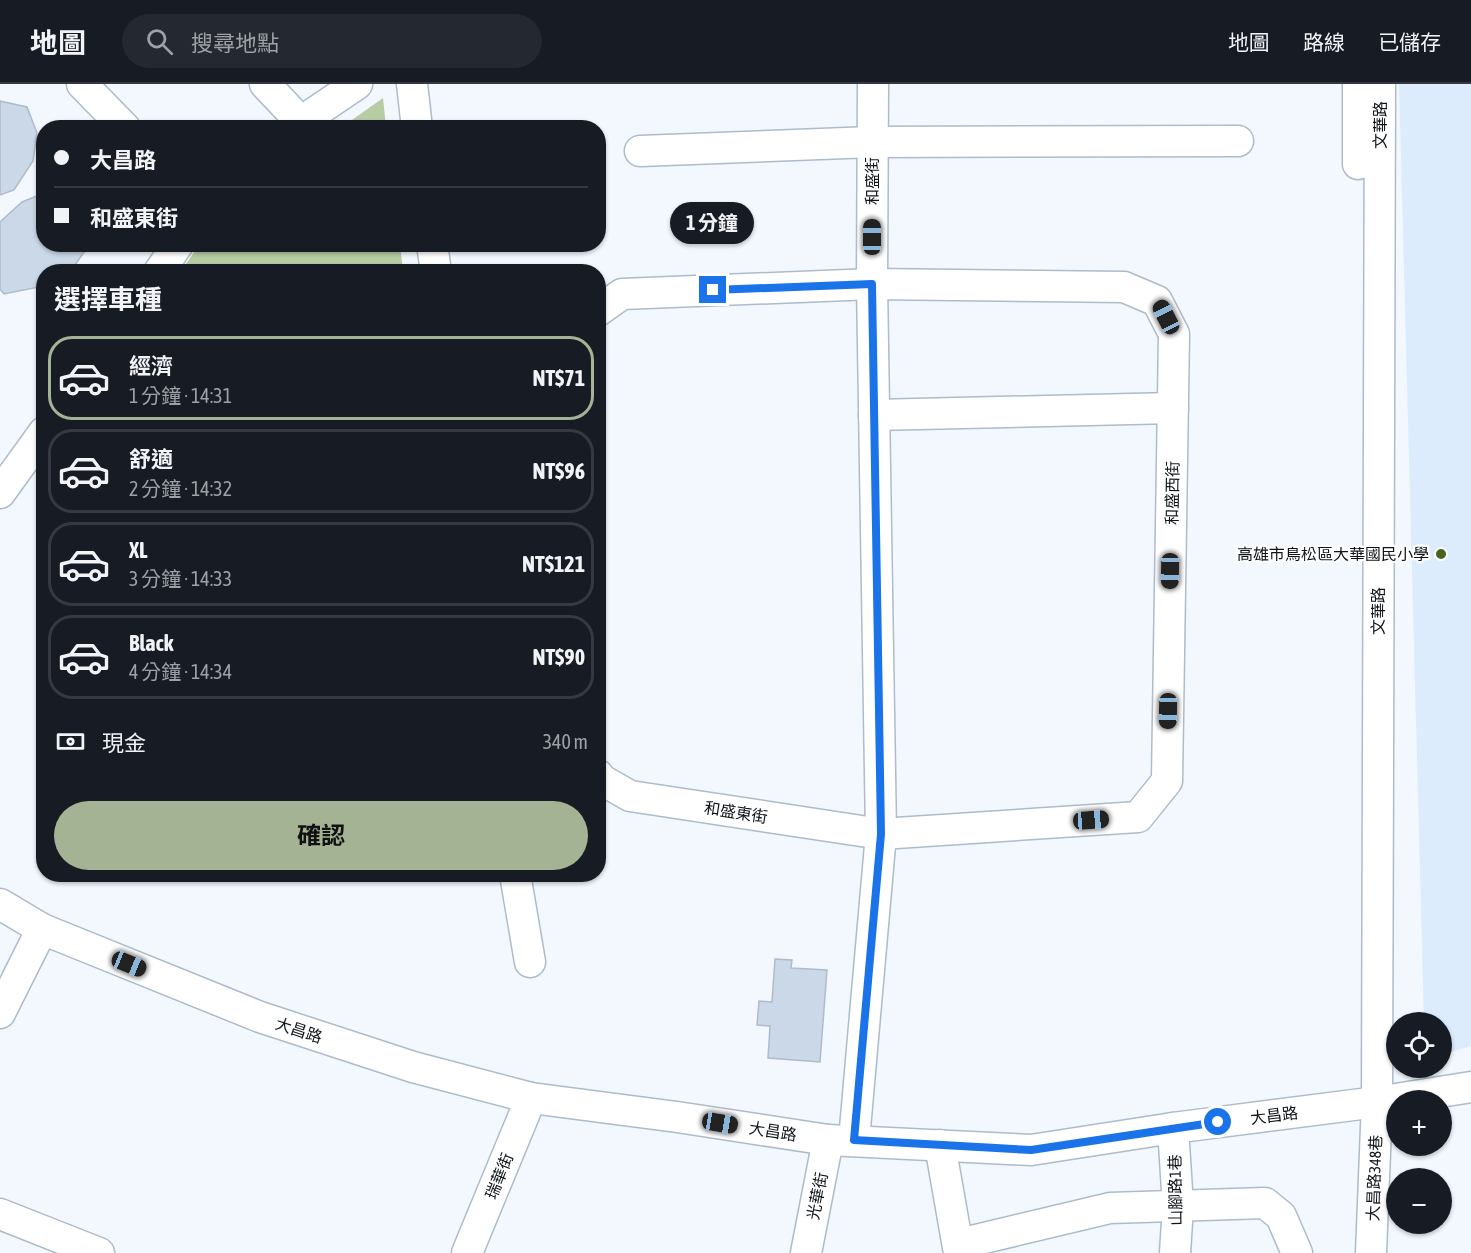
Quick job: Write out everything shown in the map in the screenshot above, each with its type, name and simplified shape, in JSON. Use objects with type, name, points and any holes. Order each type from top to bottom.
[{"type":"street","points":[[82,84],[117,120]]},
{"type":"street","points":[[265,84],[295,120]]},
{"type":"street","points":[[305,120],[357,84]]},
{"type":"street","points":[[412,84],[416,120]]},
{"type":"street","name":"和盛街","points":[[841,1140],[881,834],[872,284],[873,84]]},
{"type":"street","points":[[1358,84],[1358,164]]},
{"type":"street","name":"文華路","points":[[1377,1102],[1380,84]]},
{"type":"street","points":[[640,151],[873,142],[1238,141]]},
{"type":"street","points":[[606,305],[622,294],[872,284]]},
{"type":"street","name":"和盛西街","points":[[872,284],[1124,288],[1157,301],[1174,334],[1167,781],[1138,817],[881,834]]},
{"type":"street","points":[[874,415],[1173,408]]},
{"type":"street","points":[[0,493],[36,443]]},
{"type":"street","name":"和盛東街","points":[[606,782],[630,796],[881,834]]},
{"type":"street","points":[[516,882],[530,962]]},
{"type":"street","name":"大昌路","points":[[0,904],[42,929],[260,1017],[413,1067],[531,1098],[841,1140],[1031,1150],[1471,1087]]},
{"type":"street","points":[[0,1013],[42,929]]},
{"type":"street","name":"瑞華街","points":[[467,1253],[531,1098]]},
{"type":"street","name":"大昌路348巷","points":[[1371,1253],[1377,1102]]},
{"type":"street","name":"山腳路1巷","points":[[1173,1128],[1178,1206],[1174,1253]]},
{"type":"street","name":"光華街","points":[[806,1253],[841,1140]]},
{"type":"street","points":[[940,1145],[959,1248],[1110,1208],[1265,1203],[1281,1216],[1297,1253]]},
{"type":"street","points":[[3,1222],[99,1253]]},
{"type":"shaded area","name":"高雄市鳥松區大華國民小學","points":[[1399,84],[1471,84],[1471,1046],[1452,1052],[1452,1012],[1424,1012]]},
{"type":"green space","points":[[383,98],[385,120],[352,120]]},
{"type":"green space","points":[[194,252],[401,252],[402,264],[186,264]]},
{"type":"building","points":[[0,101],[27,107],[36,130],[36,140],[33,161],[14,190],[0,195]]},
{"type":"building","points":[[36,196],[36,252],[84,252],[76,264],[36,264],[36,288],[4,294],[0,289],[0,222],[22,202]]},
{"type":"building","points":[[775,959],[792,960],[791,968],[827,970],[820,1062],[768,1058],[770,1026],[757,1025],[759,1001],[772,1002]]},
{"type":"place","name":"高雄市鳥松區大華國民小學","points":[[1441,554]]},
{"type":"route","points":[[713,290],[872,284],[881,834],[854,1140],[1031,1150],[1218,1122]]}]
